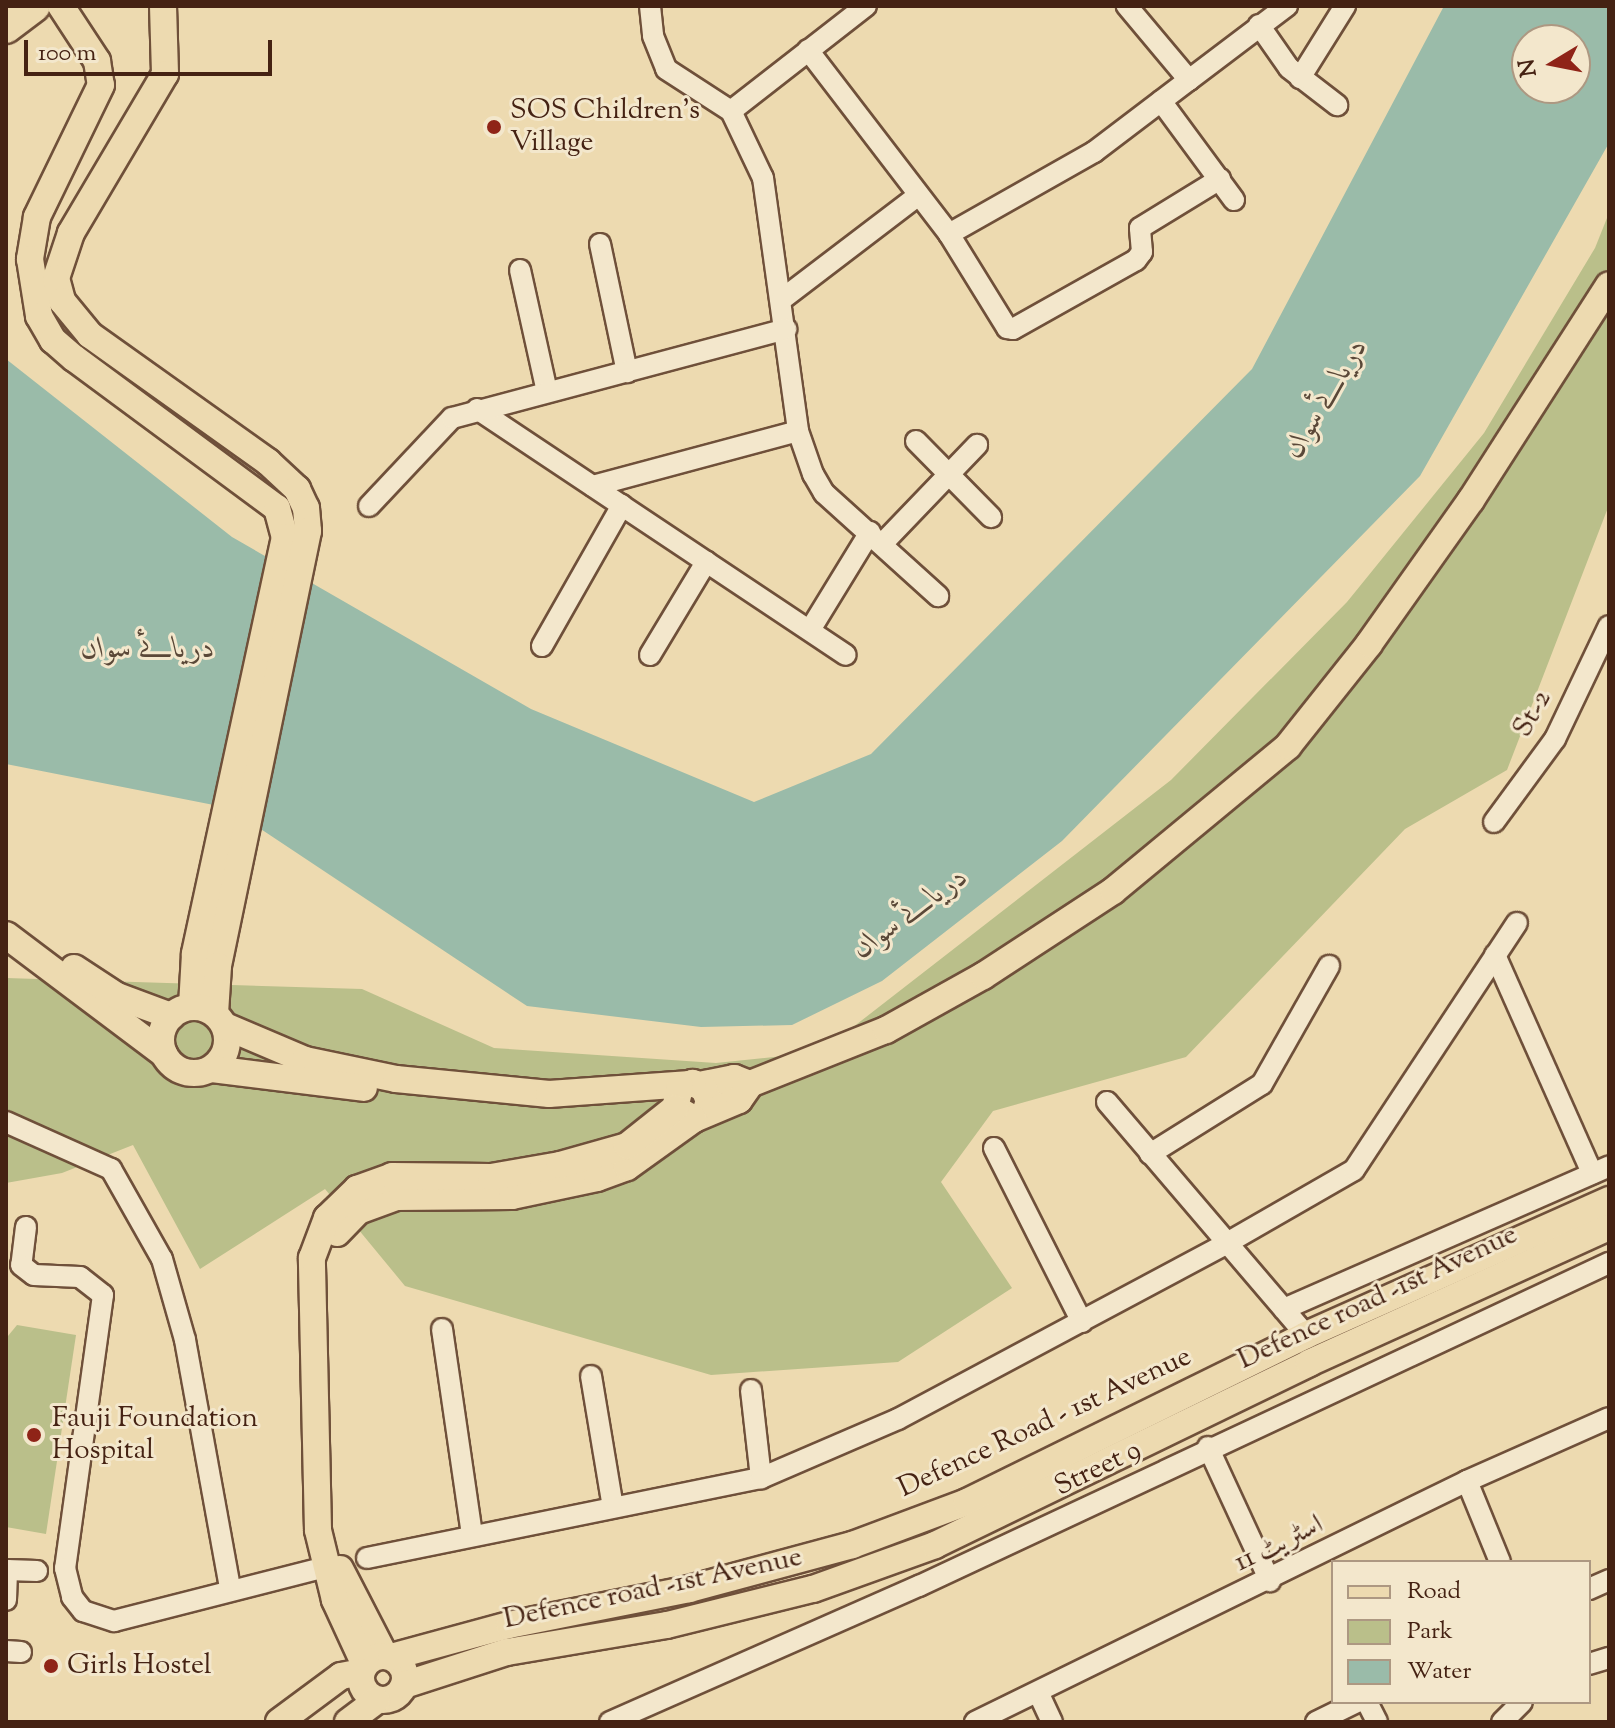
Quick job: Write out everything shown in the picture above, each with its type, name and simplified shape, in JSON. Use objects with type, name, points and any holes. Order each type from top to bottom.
[{"type":"highway","points":[[6,28],[35,6]]},
{"type":"main road","points":[[61,6],[97,61],[101,85],[37,217],[30,259],[39,316],[53,340],[74,358],[277,508],[296,534]]},
{"type":"main road","points":[[163,6],[165,74],[71,233],[56,278],[62,301],[90,335],[283,474],[306,508],[296,534],[206,960],[201,1016],[226,1050],[212,1069]]},
{"type":"main road","points":[[6,935],[188,1073],[212,1069],[514,1108],[586,1110],[739,1100],[750,1084],[886,1030],[983,976],[1113,891],[1288,746],[1369,644],[1471,500],[1609,285]]},
{"type":"main road","points":[[6,913],[67,964],[117,996],[201,1016],[305,1060],[396,1079],[549,1094],[689,1101]]},
{"type":"main road","points":[[164,1054],[162,1030],[201,1016]]},
{"type":"main road","points":[[404,1685],[402,1667],[376,1663],[343,1623],[318,1530],[313,1422],[312,1258],[327,1218],[357,1189],[392,1176],[491,1177],[560,1165],[627,1146],[689,1101]]},
{"type":"main road","points":[[376,1663],[341,1572],[331,1520],[326,1304],[329,1249],[340,1226],[358,1211],[396,1197],[512,1196],[597,1178],[627,1167],[689,1101]]},
{"type":"main road","name":"Defence Road - 1st Avenue","points":[[279,1722],[341,1676],[376,1663],[509,1625],[689,1589],[852,1545],[967,1502],[1306,1335],[1609,1200]]},
{"type":"main road","name":"Defence road -1st Avenue","points":[[348,1722],[377,1700],[394,1698],[404,1685],[507,1652],[667,1625],[813,1589],[935,1545],[1227,1403],[1609,1227]]},
{"type":"main road","points":[[1217,1378],[1227,1403]]},
{"type":"main road","points":[[376,1663],[362,1686],[377,1700]]},
{"type":"street","points":[[650,6],[653,36],[666,69],[731,111],[763,178],[798,431],[824,493],[938,596]]},
{"type":"street","points":[[731,111],[866,6]]},
{"type":"street","points":[[1127,6],[1189,80]]},
{"type":"street","points":[[949,234],[1094,152],[1287,6]]},
{"type":"street","points":[[1300,78],[1345,6]]},
{"type":"street","points":[[1259,25],[1300,78],[1337,105]]},
{"type":"street","points":[[808,50],[949,234],[1007,328],[1013,329],[1136,260],[1142,252],[1140,228],[1220,179]]},
{"type":"street","points":[[1161,101],[1234,200]]},
{"type":"street","points":[[781,300],[919,195]]},
{"type":"street","points":[[600,244],[627,372]]},
{"type":"street","points":[[520,270],[547,392]]},
{"type":"street","points":[[369,506],[452,418],[786,329]]},
{"type":"street","points":[[477,409],[846,655]]},
{"type":"street","points":[[593,486],[798,431]]},
{"type":"street","points":[[916,441],[947,476],[991,517]]},
{"type":"street","points":[[810,630],[876,538],[947,476],[977,445]]},
{"type":"street","points":[[542,646],[622,505]]},
{"type":"street","points":[[650,655],[706,562]]},
{"type":"street","name":"St-2","points":[[1494,822],[1555,739],[1609,626]]},
{"type":"street","points":[[367,1558],[613,1507],[734,1488],[898,1419],[1227,1243],[1354,1170],[1517,923]]},
{"type":"street","points":[[1284,1309],[1600,1170],[1495,955]]},
{"type":"street","points":[[1150,1154],[1262,1084],[1329,966]]},
{"type":"street","points":[[1107,1102],[1306,1335]]},
{"type":"street","points":[[6,1122],[111,1169],[162,1259],[185,1340],[230,1588]]},
{"type":"street","points":[[994,1148],[1082,1322]]},
{"type":"street","points":[[26,1227],[21,1265],[34,1275],[80,1277],[103,1295],[65,1568],[72,1597],[83,1611],[114,1621],[230,1588],[326,1567]]},
{"type":"street","name":"Street 9","points":[[610,1722],[919,1586],[1208,1447],[1609,1263]]},
{"type":"street","points":[[442,1329],[472,1535]]},
{"type":"street","points":[[591,1376],[613,1507]]},
{"type":"street","points":[[751,1390],[761,1478]]},
{"type":"street","name":"اسٹریٹ 11","points":[[975,1722],[1270,1581],[1467,1481],[1609,1418]]},
{"type":"street","points":[[1208,1447],[1270,1581]]},
{"type":"street","points":[[1467,1481],[1499,1560]]},
{"type":"street","points":[[6,1600],[7,1570],[37,1571]]},
{"type":"street","points":[[1038,1692],[1052,1722]]},
{"type":"street","points":[[1316,1722],[1353,1704]]},
{"type":"street","points":[[1368,1704],[1377,1722]]},
{"type":"green space","points":[[1609,213],[1609,505],[1507,770],[1405,829],[1186,1057],[993,1111],[941,1182],[1012,1288],[898,1362],[711,1375],[405,1286],[325,1189],[200,1269],[133,1145],[62,1173],[6,1183],[6,978],[362,989],[494,1048],[716,1063],[821,1052],[1171,780],[1347,602],[1484,433],[1595,248]]},
{"type":"green space","name":"Fauji Foundation Hospital","points":[[17,1325],[76,1335],[46,1534],[6,1527],[8,1336]]},
{"type":"water","name":"دریائے سواں","points":[[1444,6],[1609,6],[1609,143],[1420,476],[1062,841],[882,981],[792,1025],[701,1027],[527,1006],[229,808],[6,764],[6,359],[232,537],[531,709],[754,802],[871,754],[1252,369]]},
{"type":"place","name":"SOS Children's Village","points":[[494,127]]},
{"type":"place","name":"Fauji Foundation Hospital","points":[[34,1435]]},
{"type":"place","name":"Girls Hostel","points":[[51,1666]]}]
